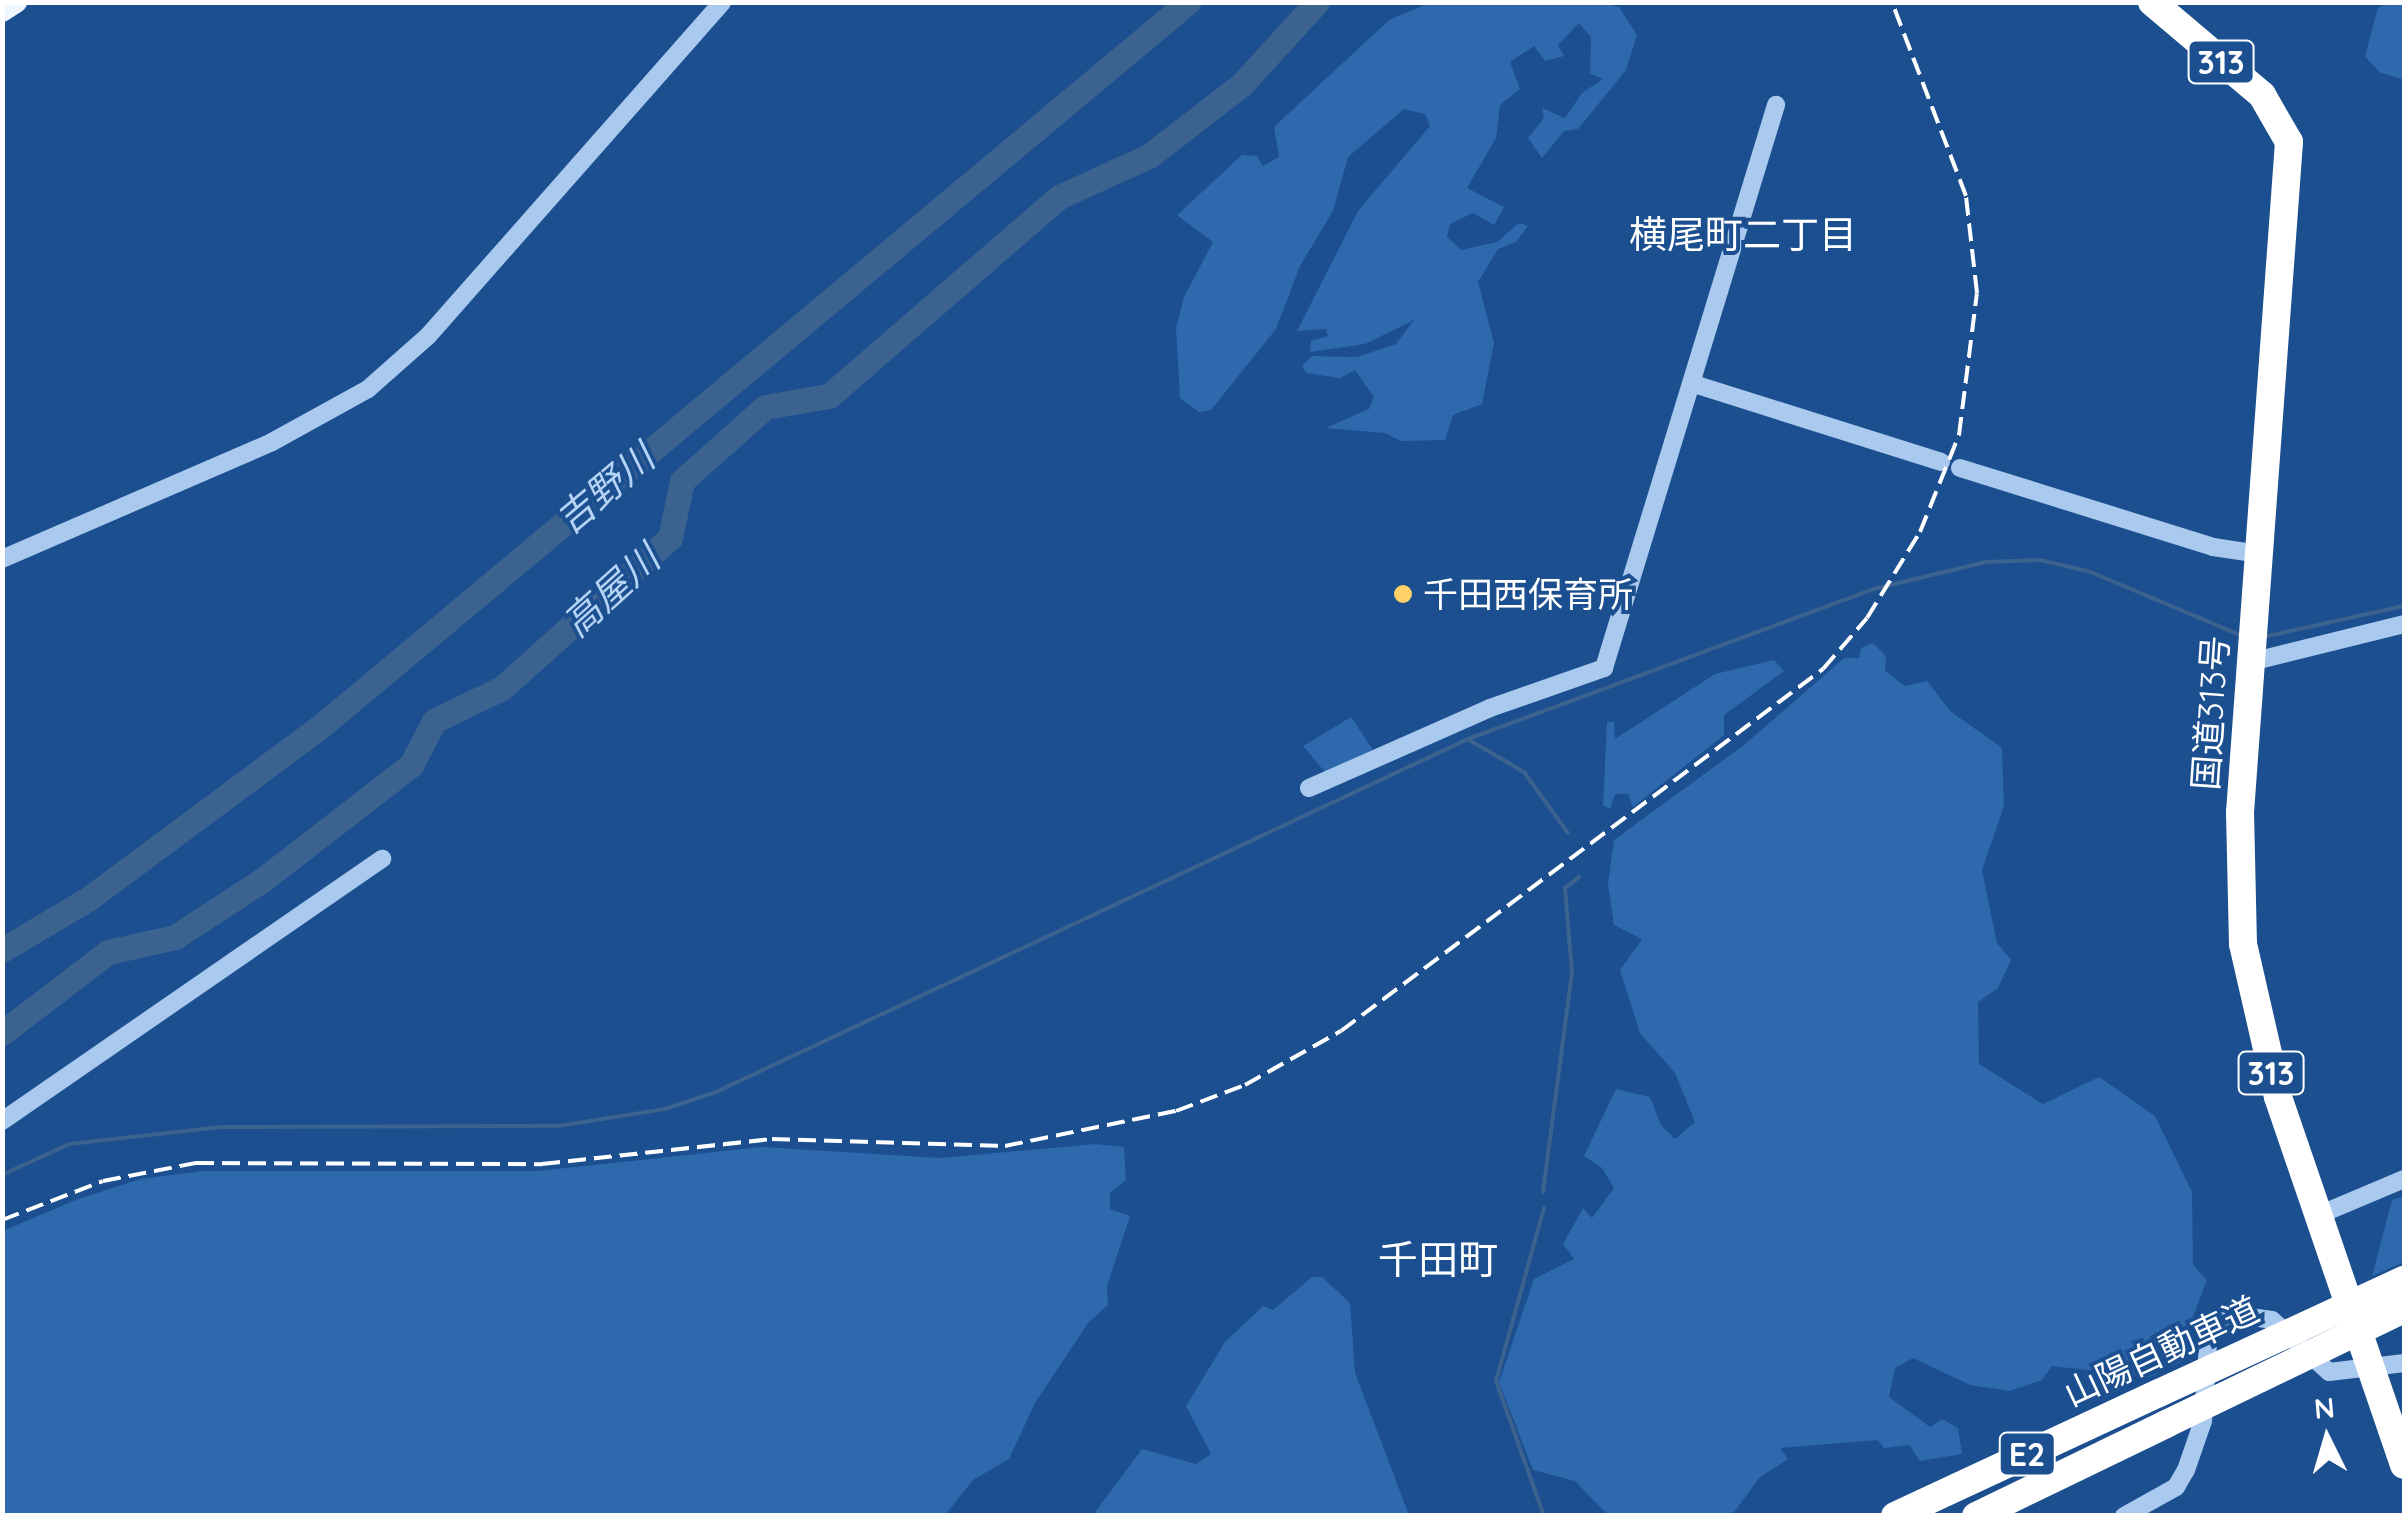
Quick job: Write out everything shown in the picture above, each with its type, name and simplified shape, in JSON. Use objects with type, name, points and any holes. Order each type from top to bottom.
[{"type":"highway","name":"国道313号","points":[[2152,2],[2262,95],[2288,142],[2238,853],[2243,944],[2266,1055],[2404,1465]]},
{"type":"highway","name":"山陽自動車道","points":[[1895,1516],[2404,1280]]},
{"type":"highway","name":"山陽自動車道","points":[[1976,1516],[2404,1309]]},
{"type":"main road","points":[[2,11],[16,2]]},
{"type":"street","points":[[2,559],[272,442],[368,389],[428,336],[722,2]]},
{"type":"street","points":[[1309,788],[1490,708],[1604,668],[1694,384],[1776,105]]},
{"type":"street","points":[[1694,384],[2213,548],[2260,554]]},
{"type":"street","points":[[2253,644],[2404,624]]},
{"type":"street","points":[[2,1120],[382,859]]},
{"type":"street","points":[[2321,1214],[2404,1179]]},
{"type":"street","points":[[2124,1516],[2176,1487],[2186,1470],[2203,1420],[2210,1328],[2229,1314],[2272,1320],[2329,1372],[2404,1363]]},
{"type":"shaded area","points":[[1600,2],[1619,7],[1637,35],[1626,70],[1578,129],[1564,131],[1542,158],[1528,138],[1544,118],[1542,108],[1565,118],[1582,93],[1603,79],[1590,74],[1591,37],[1579,23],[1558,45],[1564,56],[1545,61],[1534,46],[1510,62],[1520,89],[1500,105],[1496,138],[1467,188],[1504,207],[1494,225],[1473,213],[1450,224],[1447,237],[1461,250],[1497,242],[1519,223],[1528,226],[1516,242],[1498,249],[1478,282],[1494,343],[1482,404],[1453,415],[1445,440],[1401,441],[1385,433],[1326,428],[1369,409],[1374,397],[1355,370],[1340,378],[1306,373],[1302,366],[1312,356],[1357,357],[1396,344],[1414,320],[1365,344],[1310,352],[1311,341],[1328,336],[1326,329],[1297,331],[1358,211],[1430,126],[1425,114],[1404,109],[1348,157],[1333,211],[1300,266],[1276,329],[1211,410],[1199,412],[1180,398],[1176,328],[1184,297],[1213,242],[1177,215],[1242,155],[1257,156],[1263,166],[1279,157],[1274,127],[1389,20],[1429,3]]},
{"type":"shaded area","points":[[2390,2],[2404,3],[2404,80],[2379,72],[2365,56],[2378,8]]},
{"type":"shaded area","points":[[1873,643],[1886,656],[1885,671],[1905,686],[1927,681],[1950,711],[2002,748],[2004,806],[1982,870],[1997,943],[2011,960],[1998,988],[1978,1002],[1979,1064],[2043,1104],[2099,1077],[2155,1116],[2192,1192],[2193,1265],[2207,1280],[2189,1327],[2182,1329],[2185,1360],[2150,1377],[2052,1366],[2042,1380],[2010,1391],[1970,1385],[1913,1358],[1895,1368],[1889,1397],[1930,1427],[1942,1419],[1958,1428],[1962,1454],[1920,1461],[1909,1445],[1884,1448],[1878,1440],[1780,1448],[1788,1459],[1760,1477],[1732,1515],[1608,1515],[1575,1481],[1533,1470],[1499,1382],[1534,1279],[1574,1259],[1563,1244],[1583,1208],[1592,1218],[1614,1188],[1602,1168],[1584,1156],[1616,1089],[1650,1097],[1661,1125],[1675,1139],[1695,1122],[1675,1073],[1640,1033],[1620,970],[1642,939],[1614,925],[1608,884],[1614,840],[1744,745],[1844,658],[1859,658],[1861,648]]},
{"type":"shaded area","points":[[1774,660],[1784,671],[1724,715],[1724,735],[1633,807],[1628,794],[1615,794],[1610,809],[1603,805],[1607,722],[1614,722],[1615,739],[1715,674]]},
{"type":"shaded area","points":[[1351,717],[1373,750],[1325,772],[1303,746]]},
{"type":"shaded area","points":[[1096,1144],[1124,1147],[1126,1180],[1110,1193],[1110,1209],[1130,1216],[1107,1286],[1108,1305],[1088,1323],[1035,1403],[1009,1459],[973,1480],[945,1515],[3,1514],[3,1231],[78,1199],[141,1179],[202,1171],[538,1171],[761,1147],[939,1158]]},
{"type":"shaded area","points":[[2404,1196],[2404,1262],[2372,1276],[2392,1200]]},
{"type":"shaded area","points":[[1312,1277],[1322,1277],[1350,1303],[1355,1373],[1409,1515],[1093,1515],[1142,1449],[1196,1464],[1211,1454],[1186,1406],[1225,1342],[1263,1306],[1273,1310]]},
{"type":"waterway","name":"吉野川","points":[[2,950],[88,899],[321,726],[1188,2]]},
{"type":"waterway","name":"高屋川","points":[[2,1033],[108,952],[175,937],[261,881],[411,765],[434,721],[502,688],[670,538],[682,481],[765,407],[829,396],[1059,197],[1149,156],[1242,84],[1317,2]]},
{"type":"waterway","points":[[2,1175],[69,1144],[221,1127],[558,1126],[665,1109],[716,1092],[1468,739],[1874,589],[1986,562],[2040,560],[2088,571],[2243,636]]},
{"type":"waterway","points":[[2263,637],[2404,606]]},
{"type":"waterway","points":[[1469,740],[1524,772],[1568,833]]},
{"type":"waterway","points":[[1543,1192],[1572,973],[1565,888],[1579,877]]},
{"type":"waterway","points":[[1544,1208],[1496,1381],[1544,1516]]},
{"type":"railway","points":[[2,1220],[103,1181],[196,1163],[542,1164],[772,1139],[1005,1146],[1176,1111],[1245,1085],[1341,1031],[1823,669],[1867,618],[1920,532],[1959,435],[1977,293],[1966,196],[1892,2]]},
{"type":"place","name":"千田西保育所","points":[[1403,594]]},
{"type":"district","name":"横尾町二丁目","points":[[1743,235]]},
{"type":"district","name":"千田町","points":[[1438,1259]]}]
